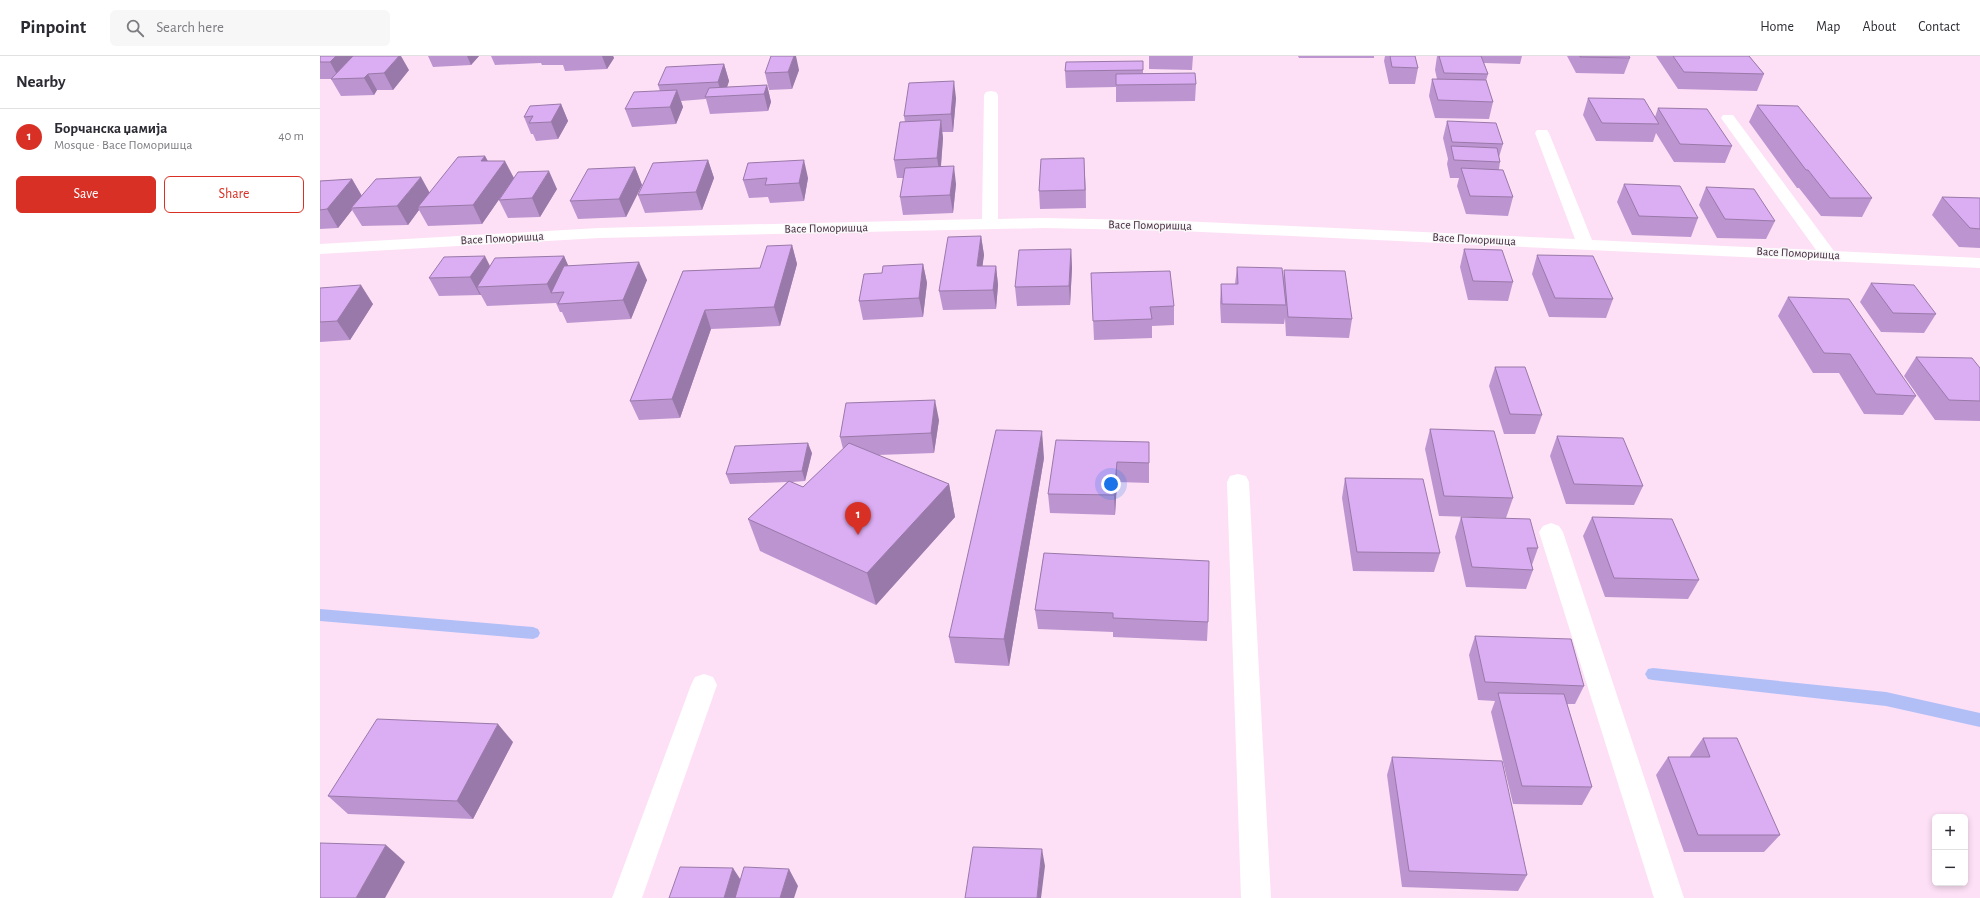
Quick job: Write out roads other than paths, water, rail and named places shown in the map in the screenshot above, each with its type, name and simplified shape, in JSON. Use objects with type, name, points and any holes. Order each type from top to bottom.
[{"type":"street","points":[[990,225],[991,95]]},
{"type":"street","points":[[1728,118],[1828,255]]},
{"type":"street","points":[[1542,133],[1585,244]]},
{"type":"street","name":"Васе Поморишца","points":[[320,249],[599,233],[1045,223],[1181,226],[1980,262]]},
{"type":"street","points":[[1238,482],[1256,898]]},
{"type":"street","points":[[1551,532],[1669,898]]},
{"type":"street","points":[[627,898],[704,685]]},
{"type":"waterway","points":[[320,615],[533,633]]},
{"type":"waterway","points":[[1653,674],[1886,699],[1980,720]]},
{"type":"place","name":"Борчанска џамија","points":[[858,535]]}]
